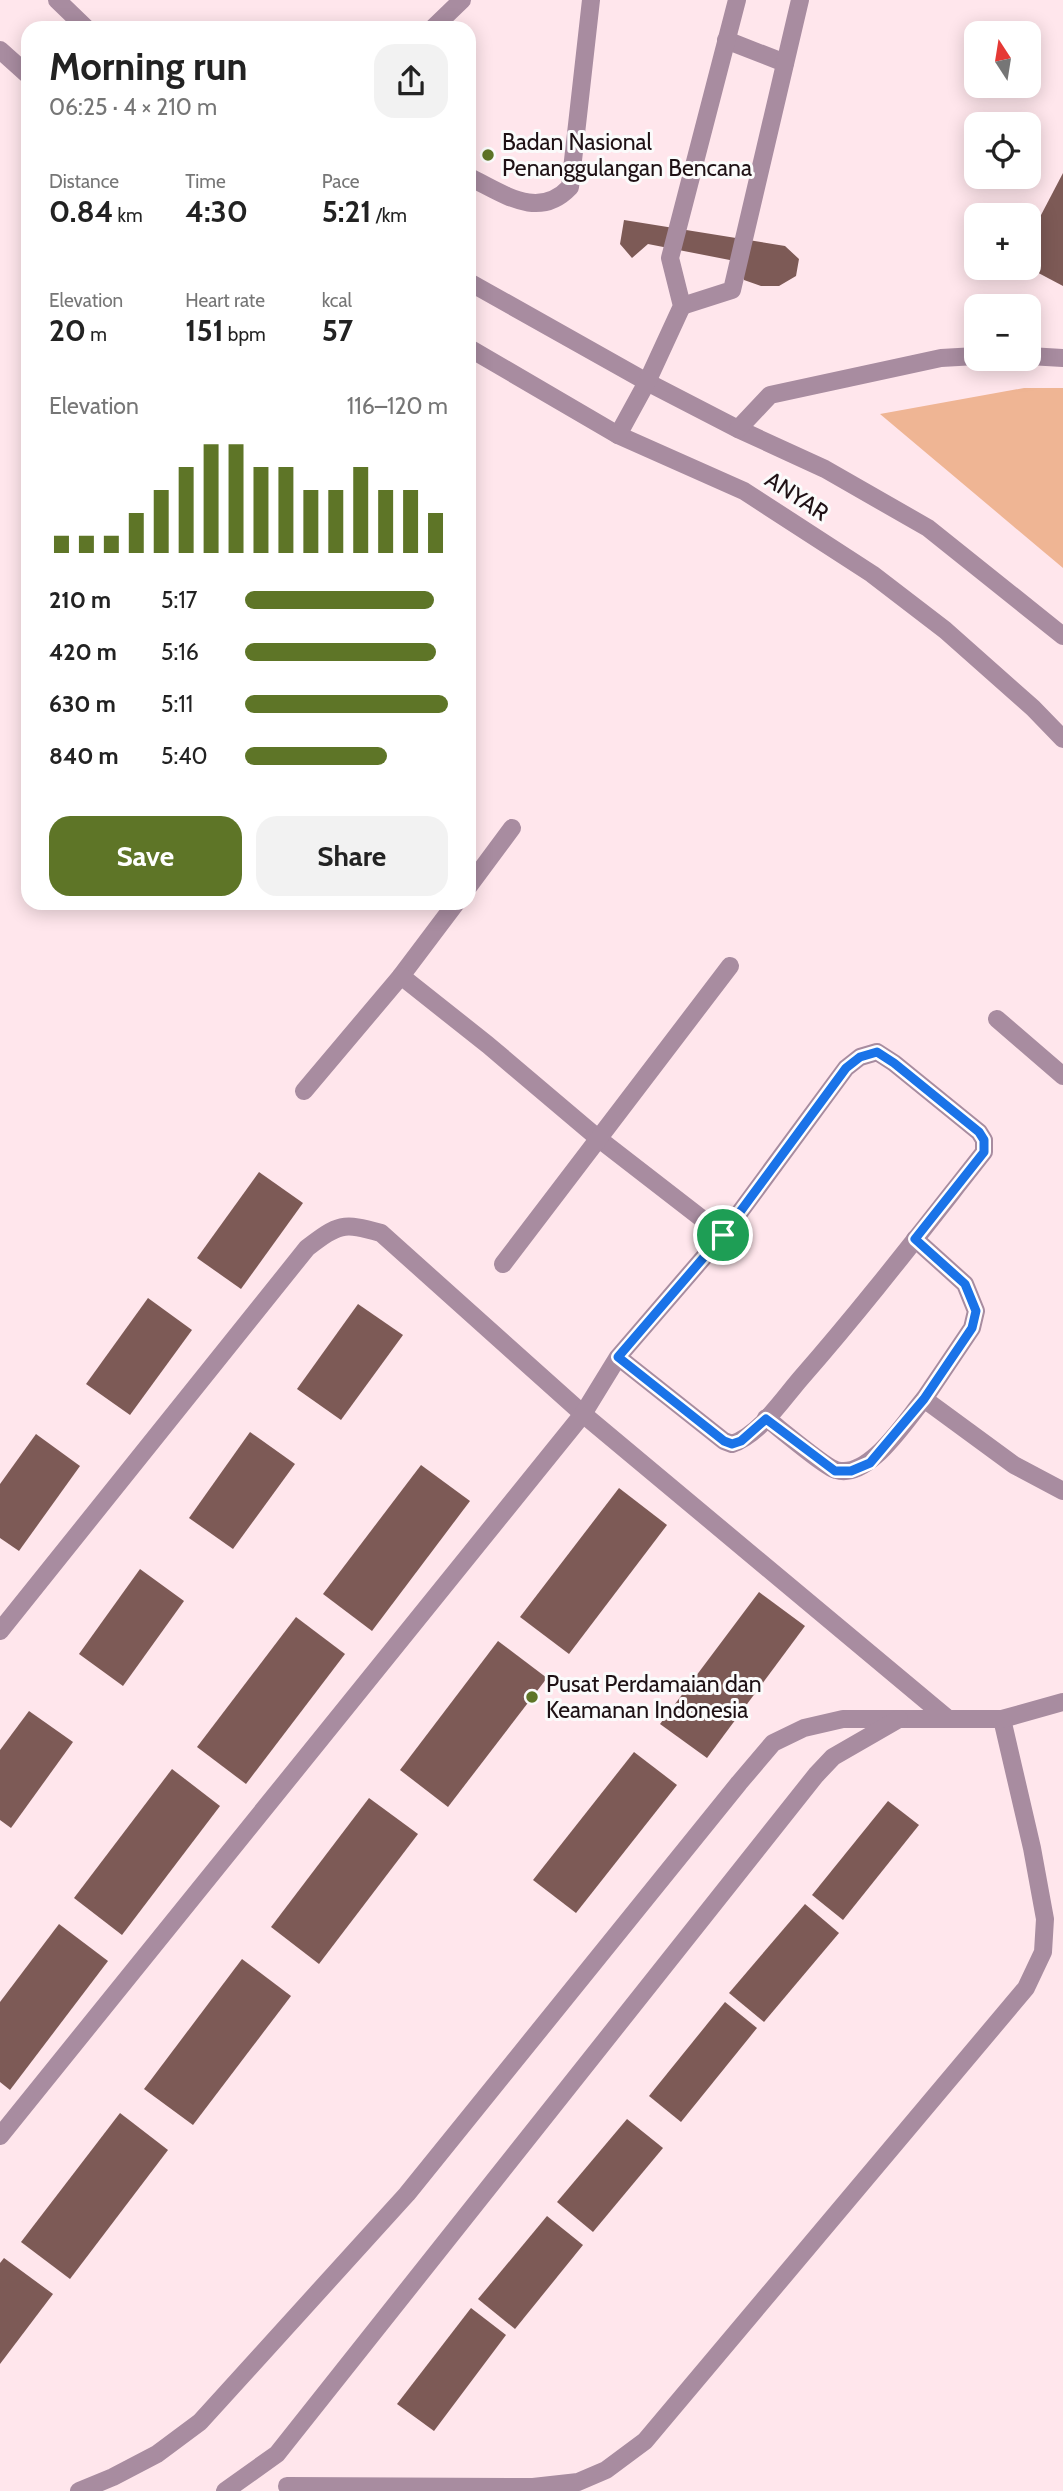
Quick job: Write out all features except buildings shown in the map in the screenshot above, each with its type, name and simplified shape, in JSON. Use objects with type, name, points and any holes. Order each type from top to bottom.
[{"type":"street","points":[[57,0],[79,21]]},
{"type":"street","points":[[440,21],[462,0]]},
{"type":"street","points":[[476,180],[521,203],[545,204],[561,197],[570,187],[591,0]]},
{"type":"street","points":[[618,435],[647,382],[682,306],[670,258],[737,0]]},
{"type":"street","points":[[682,306],[732,290],[800,0]]},
{"type":"street","points":[[726,40],[785,63]]},
{"type":"street","points":[[0,50],[21,69]]},
{"type":"street","name":"ANYAR","points":[[476,286],[647,382],[738,429],[825,469],[928,528],[1063,636]]},
{"type":"street","name":"ANYAR","points":[[476,352],[618,435],[744,491],[872,574],[945,630],[1063,738]]},
{"type":"street","points":[[738,429],[770,395],[941,358],[964,357]]},
{"type":"street","points":[[1041,357],[1063,358]]},
{"type":"street","points":[[476,877],[512,828]]},
{"type":"street","points":[[304,1091],[401,976],[451,910]]},
{"type":"street","points":[[503,1264],[730,966]]},
{"type":"street","points":[[401,976],[599,1139],[723,1235]]},
{"type":"street","points":[[997,1019],[1063,1076]]},
{"type":"street","points":[[0,2136],[583,1413],[618,1357],[723,1235],[846,1068],[860,1057],[877,1052],[968,1123],[984,1140],[984,1152],[863,1308],[766,1419],[741,1441],[732,1444],[724,1441],[618,1357]]},
{"type":"street","points":[[0,1631],[307,1248],[329,1231],[349,1224],[381,1233],[583,1413],[947,1718]]},
{"type":"street","points":[[766,1419],[835,1471],[851,1471],[870,1463],[924,1399],[972,1328],[976,1311],[965,1284],[915,1239]]},
{"type":"street","points":[[924,1399],[1014,1465],[1063,1491]]},
{"type":"street","points":[[79,2491],[157,2454],[200,2422],[407,2194],[730,1793],[773,1744],[804,1728],[843,1719],[1002,1719],[1063,1702]]},
{"type":"street","points":[[225,2491],[277,2454],[816,1775],[832,1757],[902,1717]]},
{"type":"street","points":[[277,2454],[288,2488],[533,2487],[578,2482],[606,2470],[645,2441],[1026,1988],[1038,1964],[1043,1952],[1045,1919],[1032,1848],[1002,1719]]},
{"type":"shaded area","points":[[1024,388],[1063,388],[1063,568],[880,414]]},
{"type":"place","name":"Badan Nasional Penanggulangan Bencana","points":[[488,155]]},
{"type":"place","name":"Pusat Perdamaian dan Keamanan Indonesia","points":[[532,1697]]},
{"type":"route","points":[[877,1052],[894,1063],[979,1132],[984,1140],[984,1152],[915,1239],[965,1284],[976,1311],[972,1328],[924,1399],[870,1463],[851,1471],[835,1471],[766,1419],[741,1441],[732,1444],[724,1441],[618,1357],[723,1235],[846,1068],[860,1057],[877,1052]]}]
